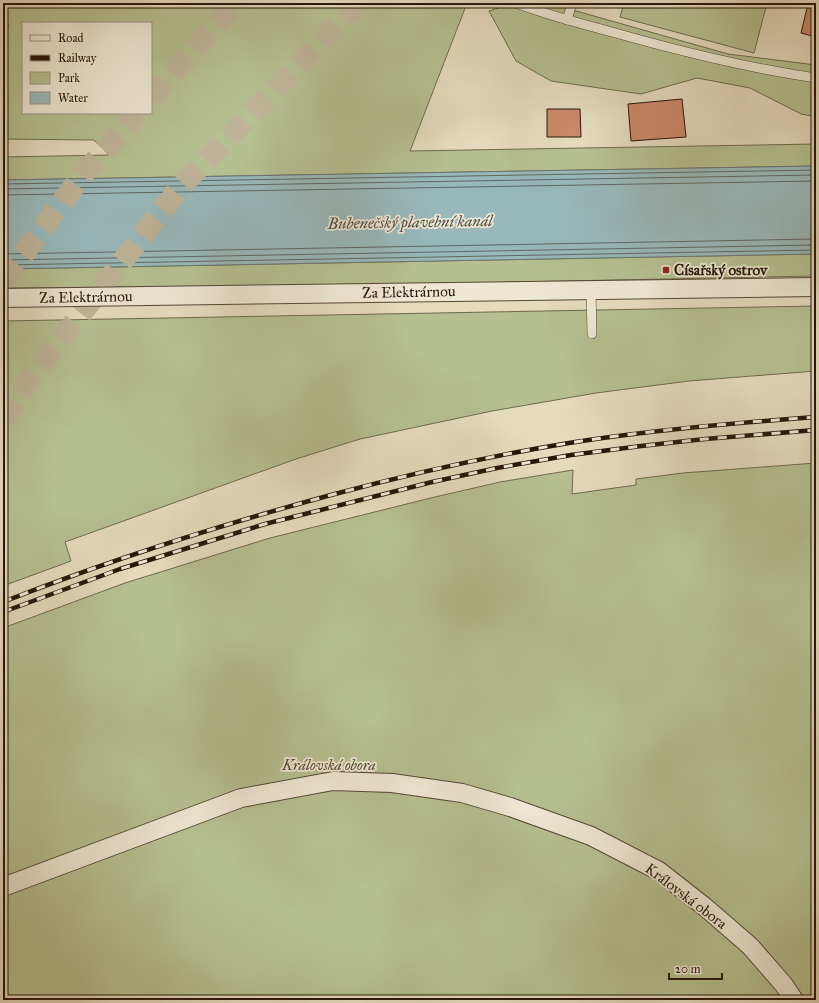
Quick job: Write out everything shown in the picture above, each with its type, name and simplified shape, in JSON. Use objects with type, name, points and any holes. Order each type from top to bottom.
[{"type":"street","name":"Za Elektrárnou","points":[[3,298],[816,287]]},
{"type":"street","name":"Královská obora","points":[[3,887],[241,798],[333,781],[392,783],[446,790],[462,793],[510,807],[591,836],[659,871],[706,907],[750,946],[784,985],[794,1000]]},
{"type":"lane","points":[[516,3],[567,20],[654,44],[757,68],[816,78]]},
{"type":"lane","points":[[567,20],[572,3]]},
{"type":"lane","points":[[591,290],[592,334]]},
{"type":"green space","points":[[3,3],[467,3],[410,151],[816,144],[816,166],[3,180],[3,157],[109,155],[94,140],[3,139]]},
{"type":"green space","points":[[513,3],[548,3],[728,54],[816,65],[816,117],[801,114],[750,88],[697,78],[641,94],[551,81],[516,61],[489,11]]},
{"type":"green space","points":[[624,3],[767,3],[754,53],[620,17]]},
{"type":"green space","points":[[816,254],[816,276],[365,285],[3,288],[3,269]]},
{"type":"green space","points":[[816,306],[816,371],[689,381],[596,393],[492,411],[360,439],[296,459],[65,542],[71,561],[3,586],[3,321]]},
{"type":"green space","name":"Královská obora","points":[[816,463],[816,1000],[3,1000],[3,628],[125,583],[270,538],[500,482],[573,470],[572,494],[636,485],[636,479],[683,473]]},
{"type":"water","name":"Bubenečský plavební kanál","points":[[816,166],[816,254],[3,269],[3,180]]},
{"type":"building","points":[[808,4],[816,6],[816,37],[801,33]]},
{"type":"building","points":[[682,99],[686,137],[631,141],[628,104]]},
{"type":"building","points":[[547,109],[580,109],[581,137],[547,137]]},
{"type":"tunnel","points":[[152,97],[237,3]]},
{"type":"tunnel","points":[[3,420],[29,380],[183,184],[359,3]]},
{"type":"tunnel","points":[[3,281],[85,172],[137,114]]},
{"type":"railway","points":[[3,602],[84,572],[248,518],[331,495],[420,473],[509,454],[600,438],[692,427],[816,417]]},
{"type":"railway","points":[[3,612],[120,569],[265,524],[432,482],[497,468],[571,455],[705,439],[816,430]]},
{"type":"place","name":"Císařský ostrov","points":[[666,270]]}]
